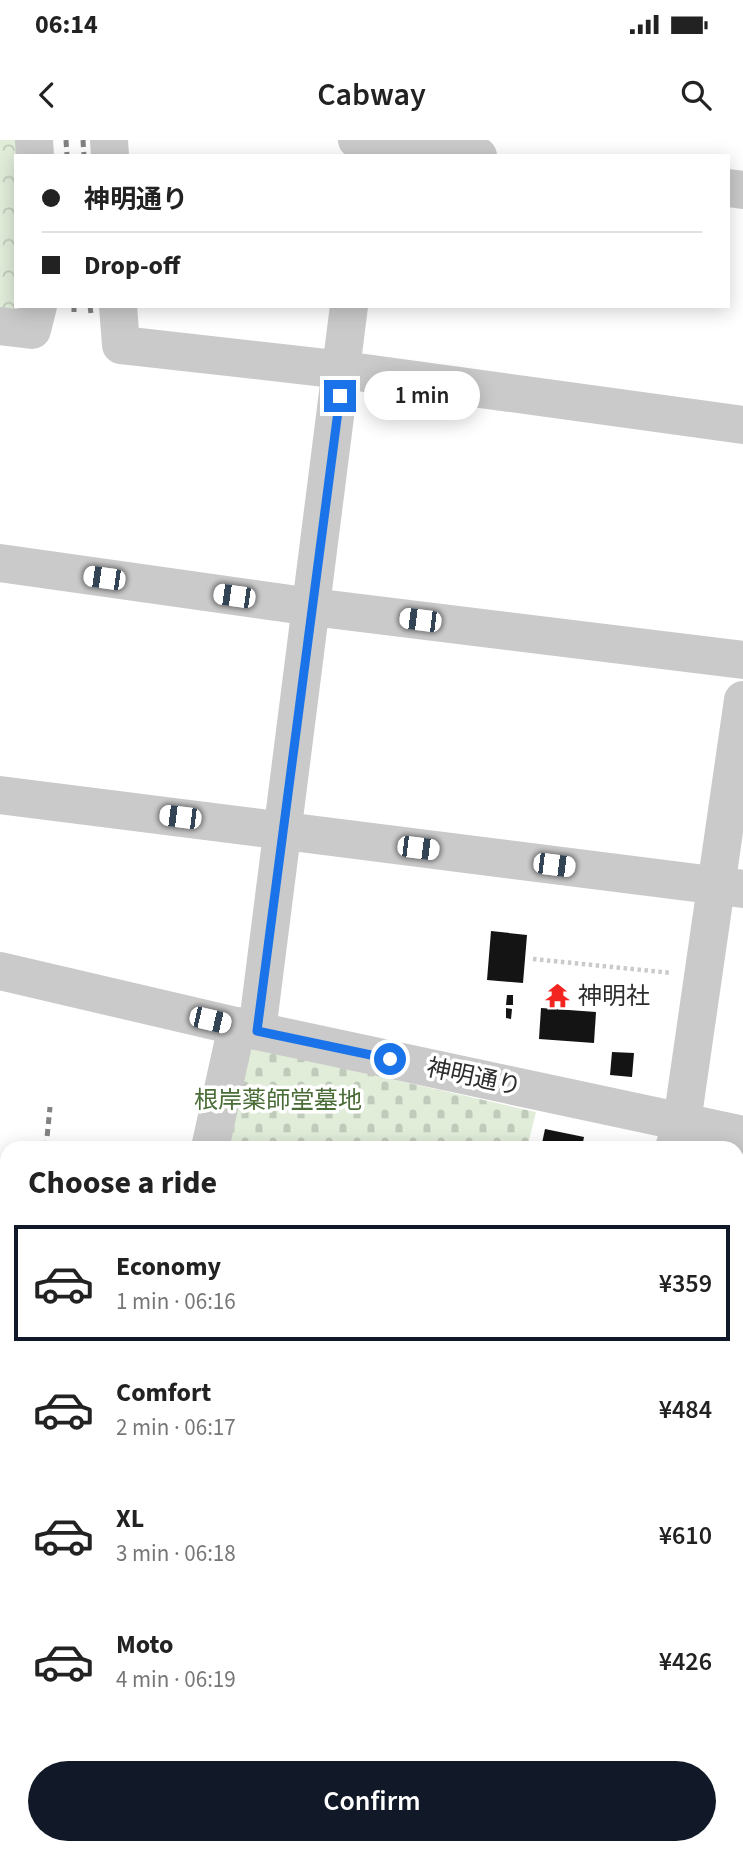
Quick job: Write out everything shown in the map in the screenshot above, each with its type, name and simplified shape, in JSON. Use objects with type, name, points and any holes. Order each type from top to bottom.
[{"type":"street","points":[[366,144],[459,154]]},
{"type":"street","points":[[0,326],[32,330],[38,308]]},
{"type":"street","points":[[118,308],[121,345],[343,370],[743,425]]},
{"type":"street","points":[[212,1141],[247,1029],[283,830],[349,308]]},
{"type":"street","points":[[0,563],[312,607],[743,660]]},
{"type":"street","points":[[678,1135],[703,976],[729,887],[743,700]]},
{"type":"street","points":[[0,795],[729,887]]},
{"type":"street","name":"神明通り","points":[[0,971],[678,1135],[743,1135]]},
{"type":"path","points":[[533,959],[703,976]]},
{"type":"green space","points":[[0,140],[28,140],[18,154],[14,154],[14,308],[23,308],[16,315],[0,312]]},
{"type":"green space","name":"根岸薬師堂墓地","points":[[241,1045],[536,1112],[529,1141],[221,1141]]},
{"type":"building","points":[[491,931],[527,935],[523,983],[487,980]]},
{"type":"building","points":[[507,995],[513,995],[513,1005],[506,1005]]},
{"type":"building","points":[[506,1008],[512,1009],[511,1019],[506,1018]]},
{"type":"building","points":[[541,1008],[596,1012],[594,1043],[539,1039]]},
{"type":"building","points":[[612,1052],[634,1053],[632,1077],[610,1075]]},
{"type":"building","points":[[545,1129],[584,1137],[583,1141],[542,1141]]},
{"type":"railway","points":[[66,140],[67,154]]},
{"type":"railway","points":[[83,140],[84,154]]},
{"type":"railway","points":[[90,308],[91,314]]},
{"type":"railway","points":[[47,1141],[50,1107]]},
{"type":"place","name":"神明社","points":[[558,996]]},
{"type":"route","points":[[340,396],[257,1031],[390,1059]]}]
